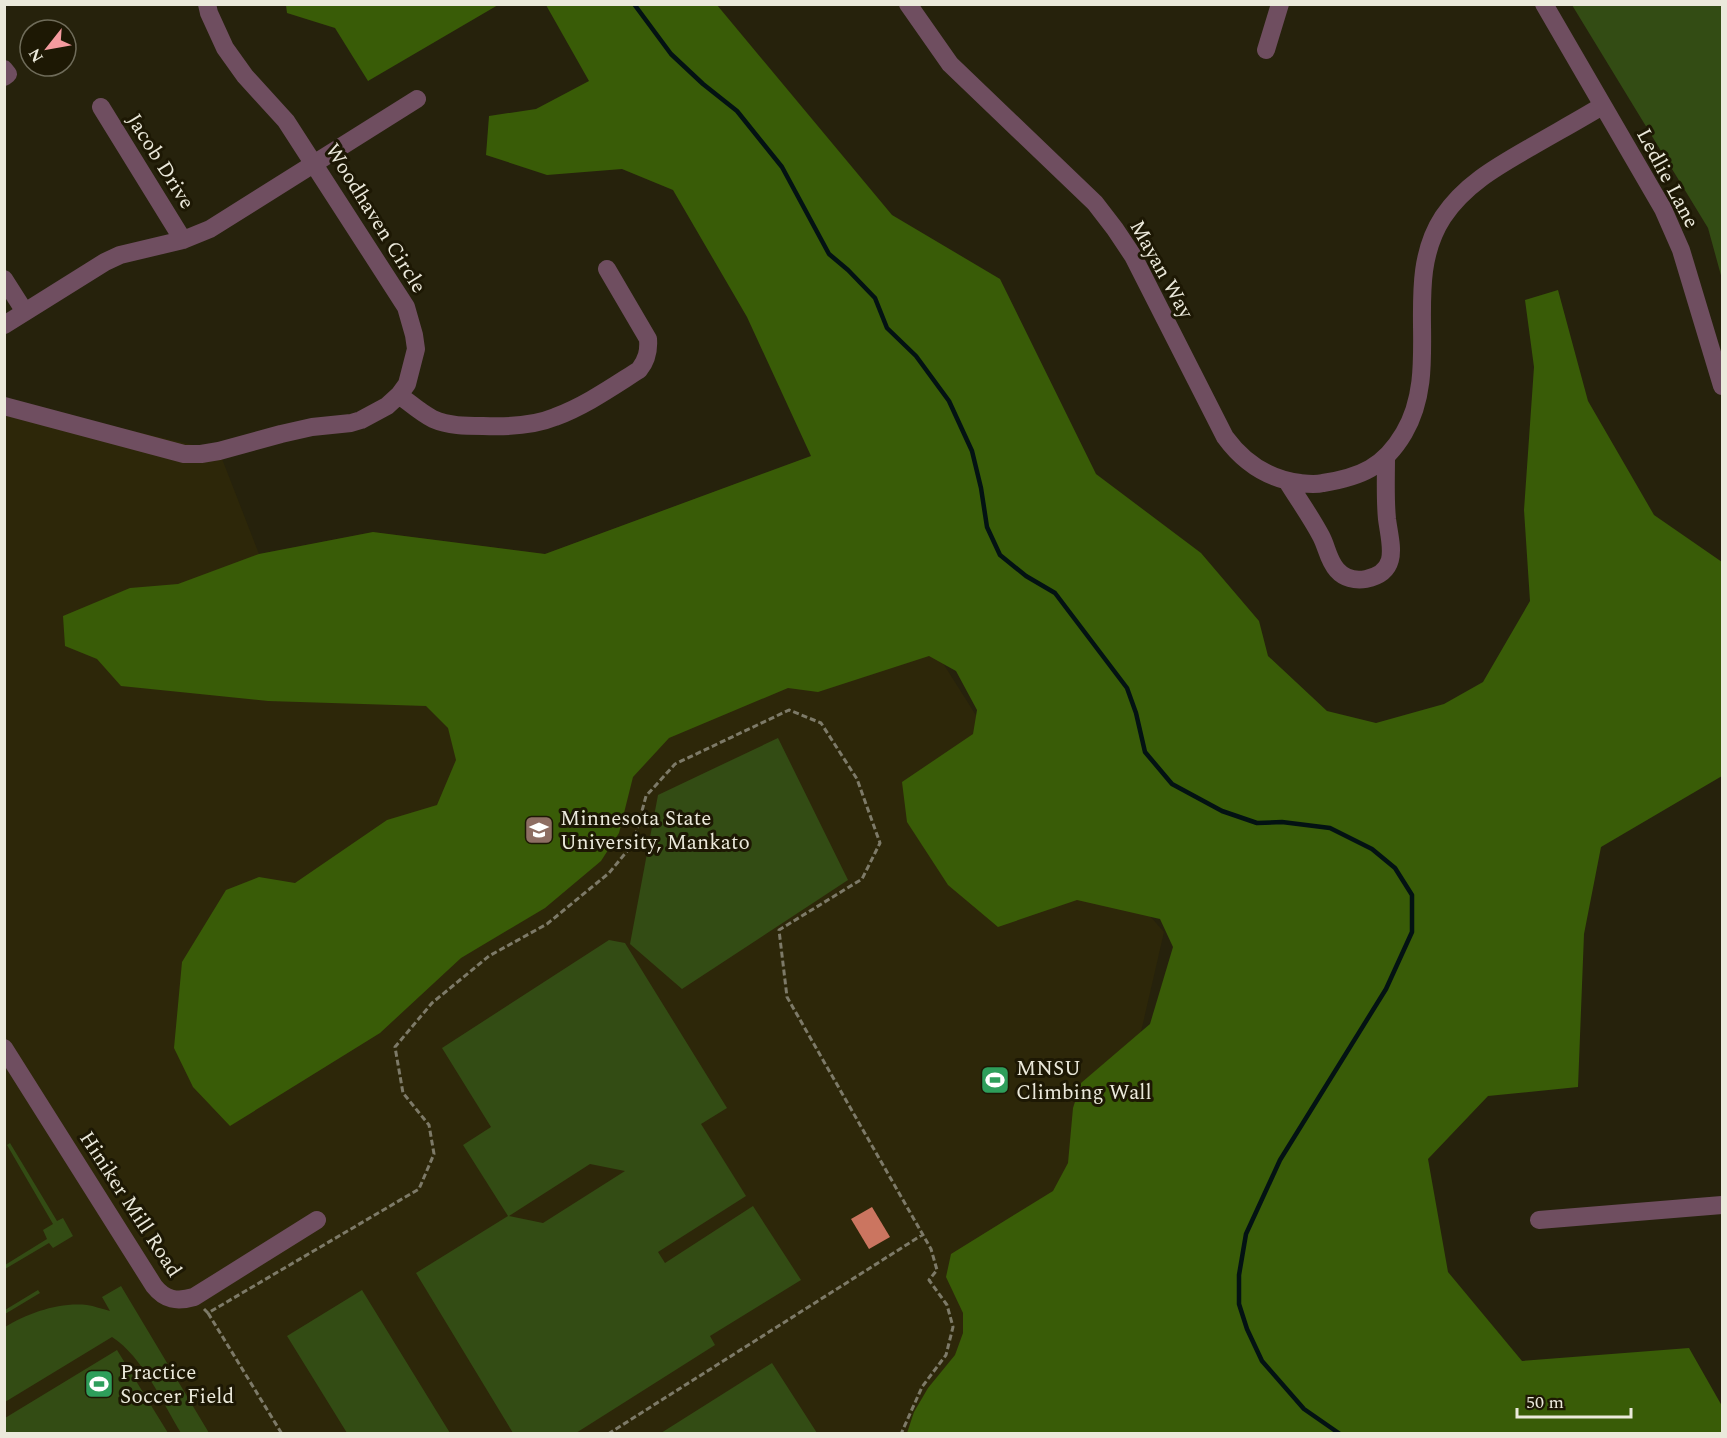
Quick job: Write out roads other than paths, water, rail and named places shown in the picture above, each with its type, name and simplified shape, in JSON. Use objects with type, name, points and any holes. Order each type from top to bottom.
[{"type":"street","name":"Woodhaven Circle","points":[[4,406],[168,451],[201,454],[280,434],[361,420],[387,406],[407,384],[416,349],[411,322],[399,295],[286,120],[245,76],[225,48],[207,4]]},
{"type":"street","name":"Mayan Way","points":[[908,4],[950,64],[1102,212],[1133,256],[1225,437],[1237,453],[1251,465],[1287,481],[1317,484],[1341,480],[1361,474],[1386,458],[1414,416],[1421,384],[1422,292],[1426,255],[1442,218],[1463,191],[1490,171],[1602,106]]},
{"type":"street","points":[[1266,50],[1280,4]]},
{"type":"street","name":"Ledlie Lane","points":[[1544,4],[1663,209],[1681,250],[1722,386]]},
{"type":"street","points":[[4,69],[8,74],[4,77]]},
{"type":"street","name":"Jacob Drive","points":[[4,325],[120,255],[183,240],[210,229],[417,99]]},
{"type":"street","name":"Jacob Drive","points":[[101,106],[183,240]]},
{"type":"street","points":[[399,395],[431,418],[463,426],[496,427],[534,423],[554,418],[577,408],[639,370],[644,364],[649,348],[648,339],[607,269]]},
{"type":"street","points":[[4,279],[25,312]]},
{"type":"street","points":[[1287,481],[1323,539],[1331,562],[1338,572],[1348,578],[1359,580],[1372,578],[1388,564],[1391,555],[1392,544],[1387,518],[1386,458]]},
{"type":"street","name":"Hiniker Mill Road","points":[[4,1048],[154,1286],[169,1299],[194,1297],[317,1220]]},
{"type":"street","points":[[1539,1220],[1722,1205]]},
{"type":"waterway","points":[[634,4],[671,54],[737,111],[782,167],[829,254],[875,298],[887,328],[916,356],[949,401],[972,451],[987,527],[1000,555],[1026,576],[1055,593],[1127,688],[1136,713],[1145,752],[1172,784],[1222,811],[1257,823],[1282,822],[1330,828],[1372,849],[1395,868],[1412,895],[1412,932],[1386,989],[1280,1160],[1246,1234],[1239,1275],[1239,1304],[1247,1329],[1262,1361],[1304,1409],[1340,1434]]},
{"type":"place","name":"Minnesota State University, Mankato","points":[[539,830]]},
{"type":"place","name":"MNSU Climbing Wall","points":[[995,1080]]},
{"type":"place","name":"Practice Soccer Field","points":[[99,1384]]}]
